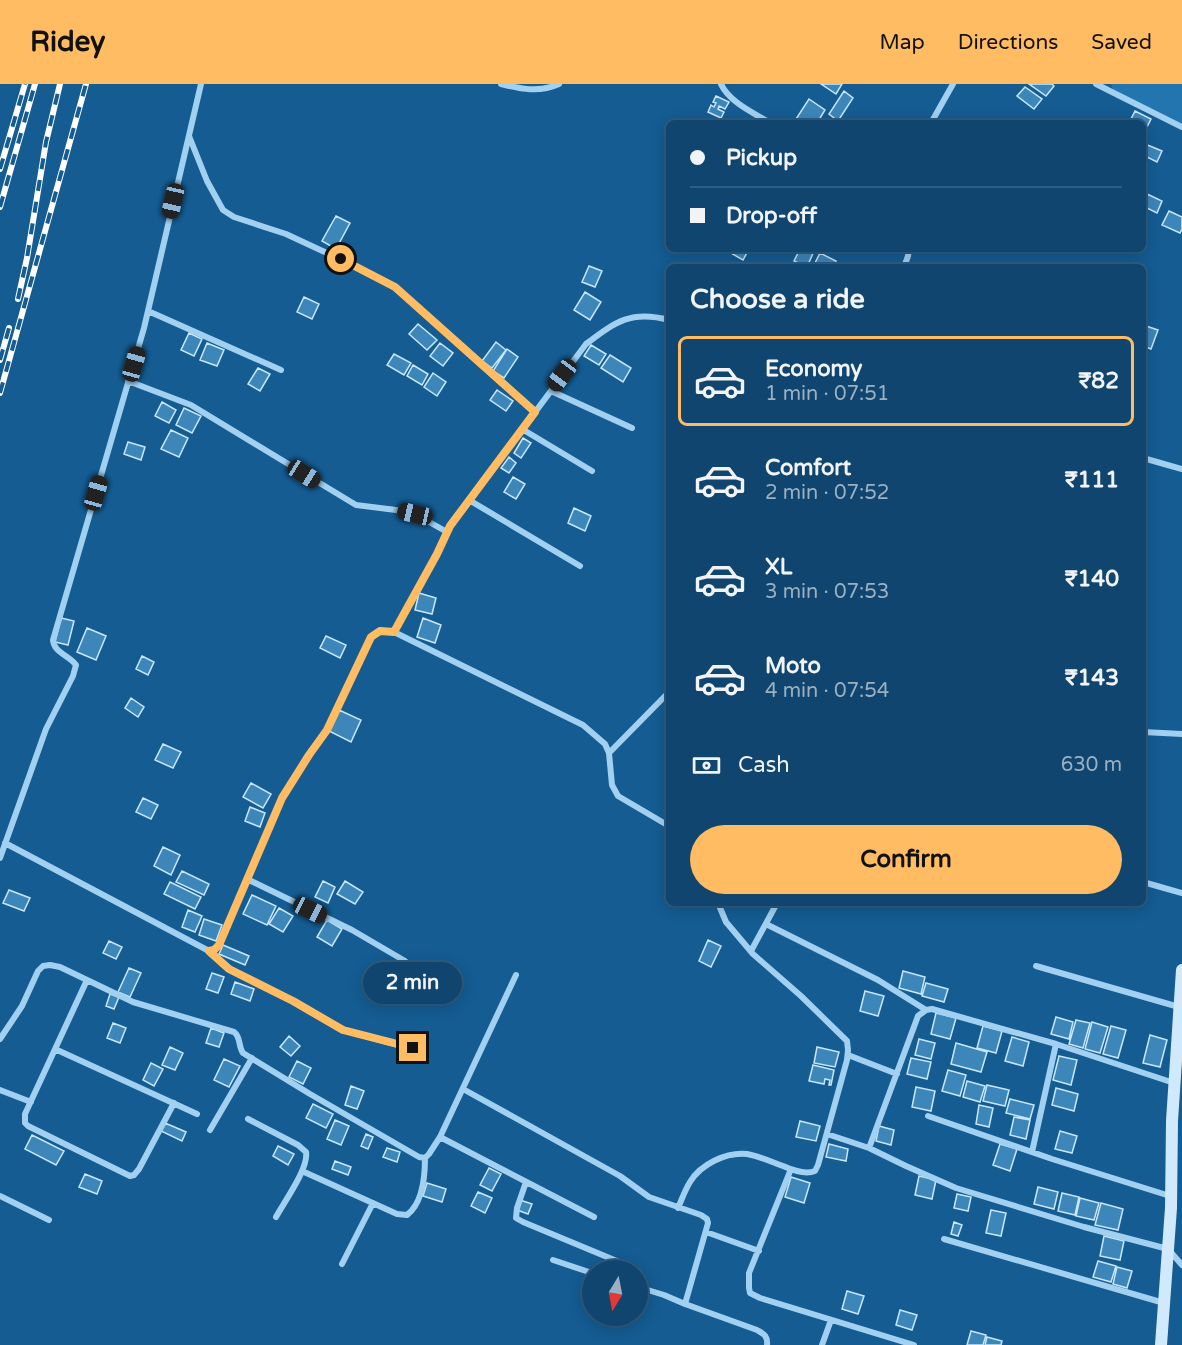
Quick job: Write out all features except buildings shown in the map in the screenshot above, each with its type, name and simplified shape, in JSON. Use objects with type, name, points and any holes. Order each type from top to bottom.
[{"type":"street","points":[[0,858],[46,729],[73,676],[76,665],[72,659],[58,651],[53,640],[148,311],[201,84]]},
{"type":"street","points":[[501,84],[522,89],[546,89],[559,84]]},
{"type":"street","points":[[721,84],[722,88],[735,100],[765,120]]},
{"type":"street","points":[[933,120],[953,84]]},
{"type":"street","points":[[1096,84],[1182,127]]},
{"type":"street","points":[[189,135],[207,181],[223,210],[234,217],[286,234],[395,287],[535,412]]},
{"type":"street","points":[[148,311],[281,370]]},
{"type":"street","points":[[394,632],[450,526],[586,344],[628,317],[648,315],[666,319]]},
{"type":"street","points":[[128,381],[191,405],[356,505],[415,514],[447,532]]},
{"type":"street","points":[[551,391],[632,428]]},
{"type":"street","points":[[522,429],[592,471]]},
{"type":"street","points":[[1146,459],[1182,469]]},
{"type":"street","points":[[469,500],[580,566]]},
{"type":"street","points":[[209,951],[219,945],[282,798],[327,730],[371,637],[380,631],[394,632],[583,725],[604,744],[609,753],[612,785],[618,795],[666,824]]},
{"type":"street","points":[[609,753],[666,696]]},
{"type":"street","points":[[1146,732],[1182,734]]},
{"type":"street","points":[[5,843],[209,951],[229,969],[293,1001],[343,1030],[413,1048]]},
{"type":"street","points":[[247,879],[352,930],[405,961]]},
{"type":"street","points":[[1146,883],[1182,893]]},
{"type":"street","points":[[678,1208],[690,1181],[698,1172],[725,1156],[748,1154],[791,1169],[810,1173],[815,1171],[848,1055],[847,1041],[751,951],[726,922],[719,906]]},
{"type":"street","points":[[751,951],[775,906]]},
{"type":"street","points":[[766,924],[878,980],[926,1010]]},
{"type":"street","points":[[0,1039],[22,1006],[38,972],[43,966],[60,967],[133,1002],[234,1032],[239,1038],[240,1049],[243,1053],[310,1094],[424,1158]]},
{"type":"street","points":[[1036,966],[1180,1008]]},
{"type":"street","points":[[1161,1345],[1168,1249],[1175,1205],[1177,1122],[1175,1083],[1180,1041],[1182,970]]},
{"type":"street","points":[[424,1158],[440,1137],[516,975]]},
{"type":"street","points":[[87,980],[30,1102],[25,1114],[25,1123],[130,1176],[139,1169],[174,1103]]},
{"type":"street","points":[[869,1148],[918,1016],[926,1010],[932,1009],[1056,1044],[1175,1083]]},
{"type":"street","points":[[1032,1152],[1056,1044]]},
{"type":"street","points":[[56,1049],[197,1114]]},
{"type":"street","points":[[848,1055],[897,1074]]},
{"type":"street","points":[[210,1130],[252,1058]]},
{"type":"street","points":[[463,1089],[620,1176],[649,1197],[707,1219],[706,1232],[685,1304]]},
{"type":"street","points":[[0,1090],[30,1102]]},
{"type":"street","points":[[928,1116],[1175,1205]]},
{"type":"street","points":[[248,1119],[298,1144],[306,1152],[306,1162],[302,1171],[276,1217]]},
{"type":"street","points":[[826,1134],[869,1148],[956,1188],[1084,1227],[1168,1249],[1182,1265]]},
{"type":"street","points":[[440,1137],[594,1217]]},
{"type":"street","points":[[302,1171],[397,1214],[407,1215],[417,1203],[424,1177],[424,1158]]},
{"type":"street","points":[[791,1169],[749,1273],[750,1293],[914,1345]]},
{"type":"street","points":[[526,1182],[516,1208],[516,1218],[614,1260]]},
{"type":"street","points":[[0,1197],[49,1220]]},
{"type":"street","points":[[342,1264],[373,1203]]},
{"type":"street","points":[[706,1232],[759,1251]]},
{"type":"street","points":[[944,1239],[1164,1303]]},
{"type":"street","points":[[553,1260],[582,1270]]},
{"type":"street","points":[[648,1290],[757,1330],[766,1335],[767,1345]]},
{"type":"street","points":[[825,1344],[831,1320]]},
{"type":"shaded area","points":[[1111,84],[1182,84],[1182,127],[1116,98]]},
{"type":"railway","points":[[0,169],[25,84]]},
{"type":"railway","points":[[0,207],[35,84]]},
{"type":"railway","points":[[18,299],[46,142],[60,84]]},
{"type":"railway","points":[[0,393],[86,84]]},
{"type":"railway","points":[[0,360],[9,328]]},
{"type":"route","points":[[341,259],[395,287],[535,412],[450,526],[394,632],[380,631],[371,637],[327,730],[282,798],[219,945],[209,951],[229,969],[293,1001],[343,1030],[413,1048]]}]
